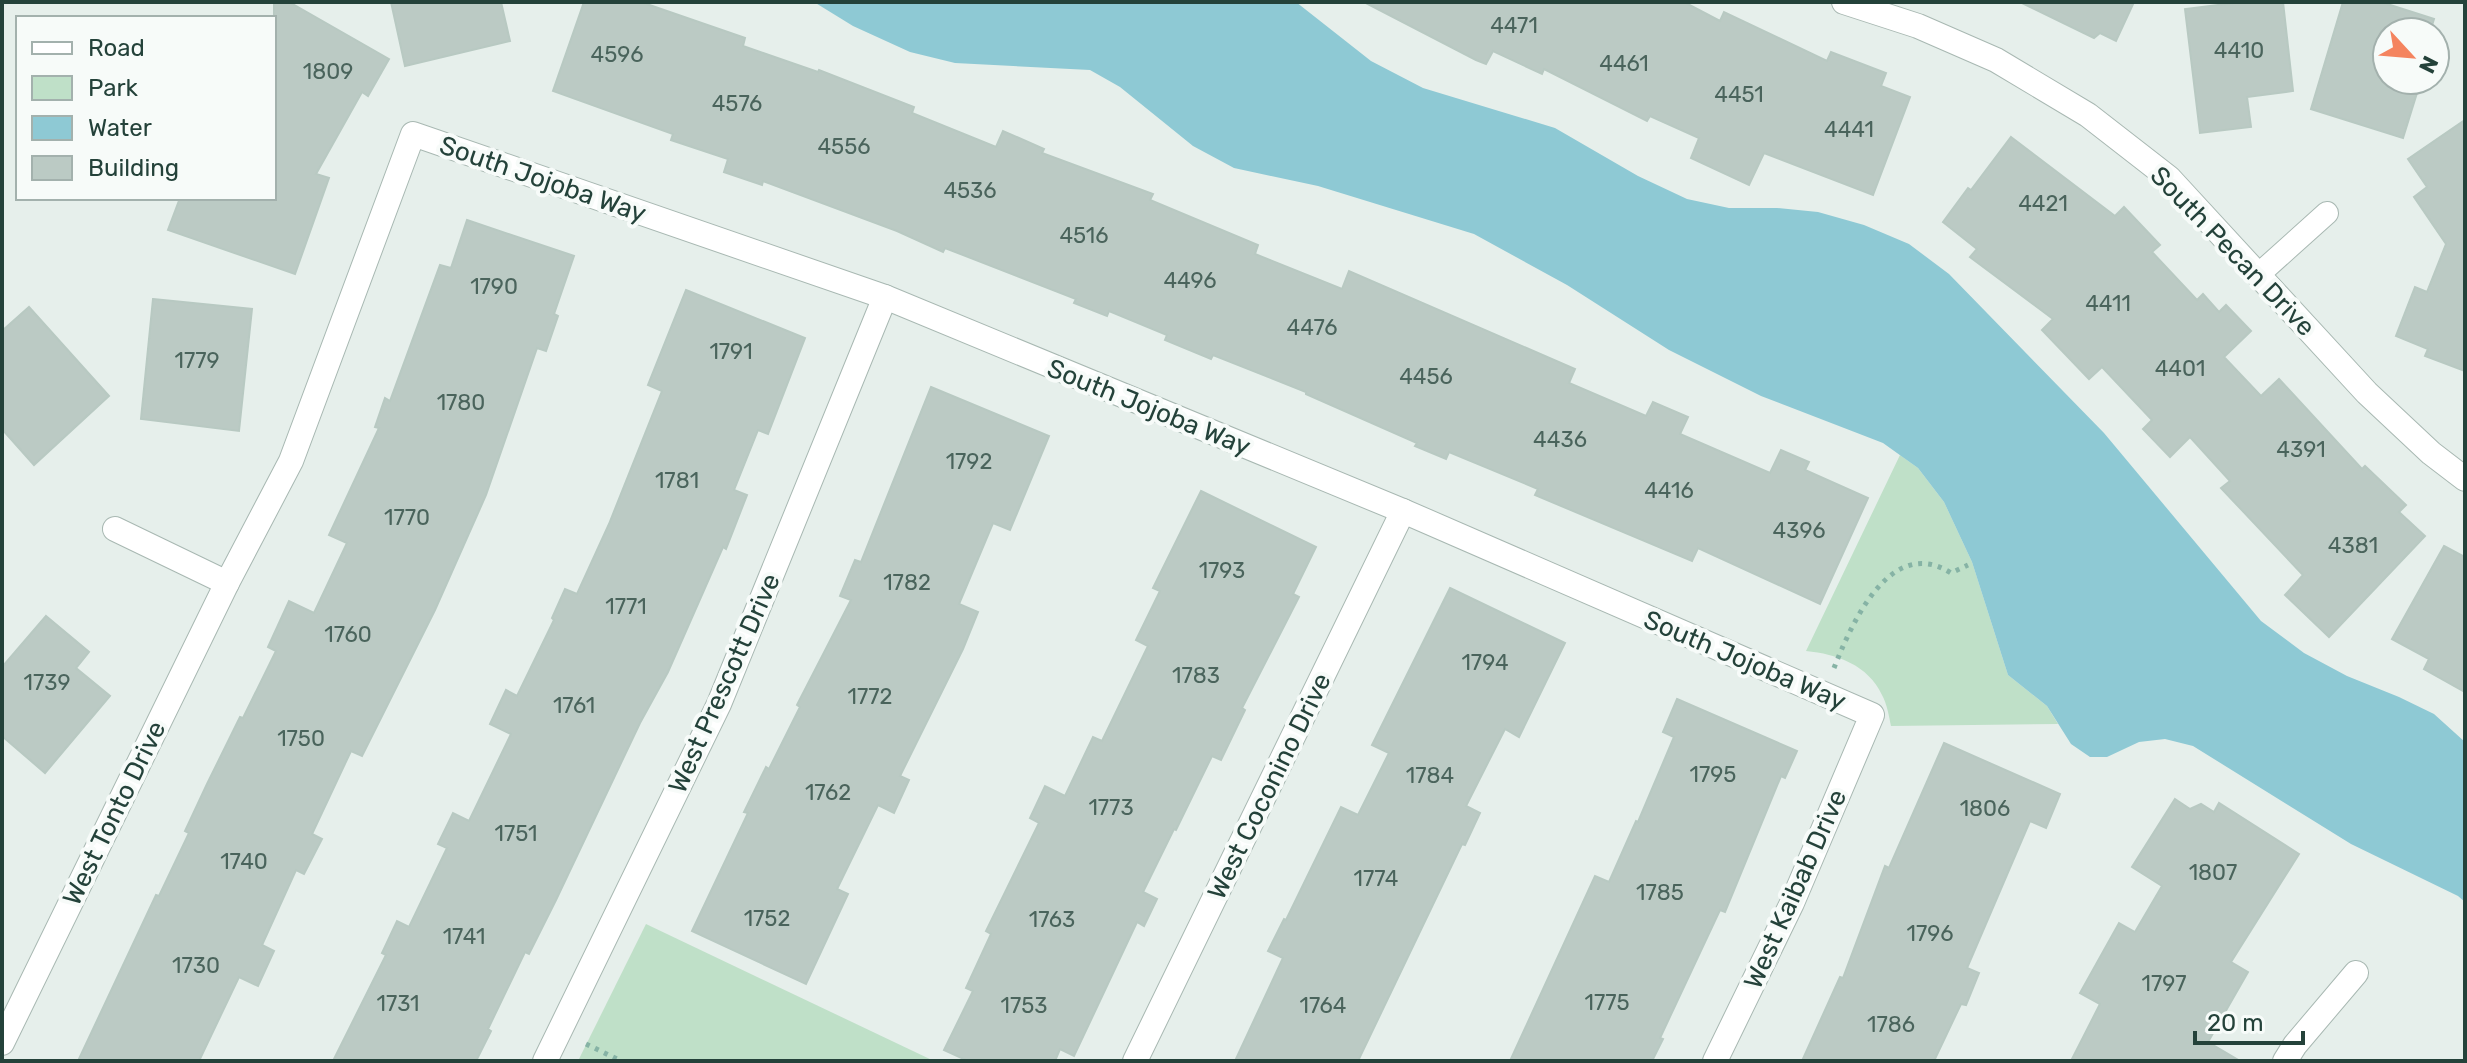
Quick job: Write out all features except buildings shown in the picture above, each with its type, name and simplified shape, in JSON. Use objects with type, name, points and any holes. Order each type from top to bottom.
[{"type":"street","name":"South Pecan Drive","points":[[1844,2],[1918,26],[1996,60],[2088,115],[2169,178],[2367,393],[2431,453],[2465,479]]},
{"type":"street","name":"South Jojoba Way","points":[[413,134],[885,297],[1403,511],[1872,715]]},
{"type":"street","name":"West Tonto Drive","points":[[2,1043],[227,583],[291,461],[413,134]]},
{"type":"street","name":"West Prescott Drive","points":[[545,1061],[719,704],[885,297]]},
{"type":"street","name":"West Coconino Drive","points":[[1135,1061],[1403,511]]},
{"type":"street","points":[[115,529],[227,583]]},
{"type":"street","name":"West Kaibab Drive","points":[[1715,1061],[1792,903],[1872,715]]},
{"type":"street","points":[[2285,1061],[2356,973]]},
{"type":"lane","points":[[2258,275],[2327,213]]},
{"type":"path","points":[[1824,694],[1852,623],[1879,584],[1910,565],[1938,565],[1951,573],[1968,565]]},
{"type":"path","points":[[559,1032],[621,1061]]},
{"type":"green space","points":[[1900,455],[1918,468],[1944,502],[1972,562],[2008,675],[2047,706],[2058,724],[1891,726],[1884,699],[1869,676],[1840,658],[1806,651]]},
{"type":"green space","points":[[646,924],[934,1061],[578,1061]]},
{"type":"water","points":[[814,2],[1296,2],[1371,61],[1423,88],[1555,128],[1638,176],[1687,199],[1729,208],[1818,212],[1864,225],[1909,244],[1949,274],[2104,433],[2261,621],[2304,653],[2347,676],[2434,714],[2465,742],[2465,902],[2351,844],[2193,746],[2165,739],[2139,742],[2107,757],[2090,757],[2071,744],[2047,706],[2008,675],[1972,562],[1944,502],[1918,468],[1883,443],[1761,396],[1669,350],[1567,285],[1474,234],[1318,186],[1234,168],[1193,146],[1120,87],[1090,70],[955,63],[910,52],[853,26]]}]
